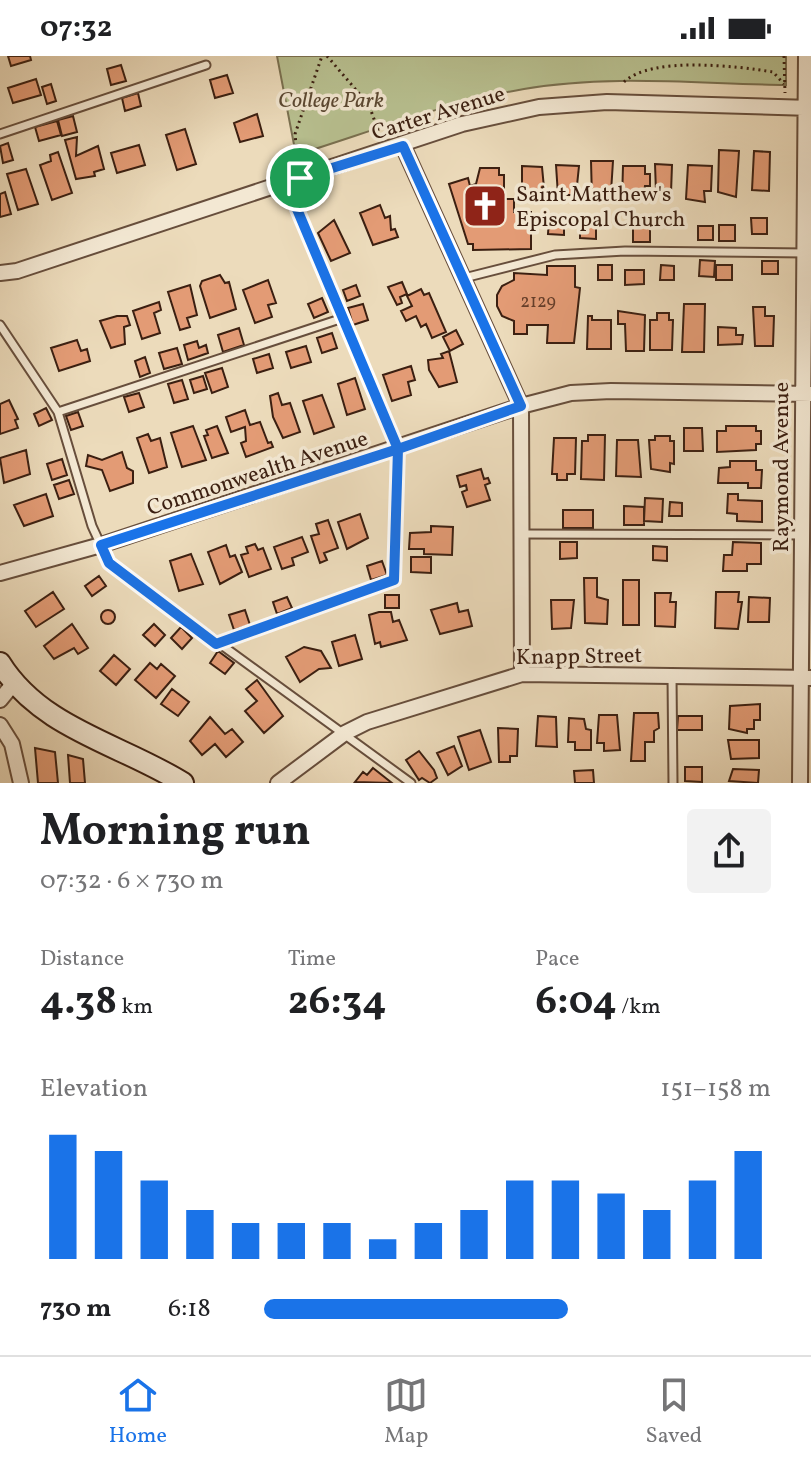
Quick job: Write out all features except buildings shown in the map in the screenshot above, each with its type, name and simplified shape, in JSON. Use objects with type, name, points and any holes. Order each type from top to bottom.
[{"type":"main road","points":[[0,663],[6,692],[74,730],[145,761],[183,783]]},
{"type":"street","name":"Raymond Avenue","points":[[800,783],[806,678],[802,535],[807,394],[806,56]]},
{"type":"street","name":"Carter Avenue","points":[[0,273],[17,271],[462,124],[539,107],[607,102],[808,108]]},
{"type":"street","points":[[403,146],[521,406],[522,674]]},
{"type":"street","name":"Commonwealth Avenue","points":[[0,573],[101,545],[521,406],[571,393],[807,394]]},
{"type":"street","name":"Knapp Street","points":[[278,783],[345,733],[381,717],[522,674],[806,678]]},
{"type":"street","points":[[0,725],[12,744],[21,783]]},
{"type":"lane","points":[[0,134],[206,65]]},
{"type":"lane","points":[[216,644],[394,580],[398,449],[343,318],[293,180]]},
{"type":"lane","points":[[464,278],[555,255],[625,251],[805,253]]},
{"type":"lane","points":[[58,412],[343,318]]},
{"type":"lane","points":[[0,325],[58,412],[109,563],[216,644],[345,733],[411,783]]},
{"type":"lane","points":[[522,534],[802,535]]},
{"type":"lane","points":[[672,676],[673,783]]},
{"type":"path","points":[[293,180],[295,134],[324,56],[369,105],[381,140]]},
{"type":"path","points":[[784,56],[785,93]]},
{"type":"path","points":[[624,82],[630,76],[667,64],[734,65],[773,72],[784,84]]},
{"type":"green space","name":"College Park","points":[[277,56],[786,56],[786,85],[655,81],[556,84],[438,110],[296,155]]},
{"type":"place","name":"Saint Matthew's Episcopal Church","points":[[485,206]]},
{"type":"route","points":[[300,178],[286,183],[398,449],[101,545],[109,563],[216,644],[394,580],[398,449],[521,406],[403,146],[300,178]]}]
